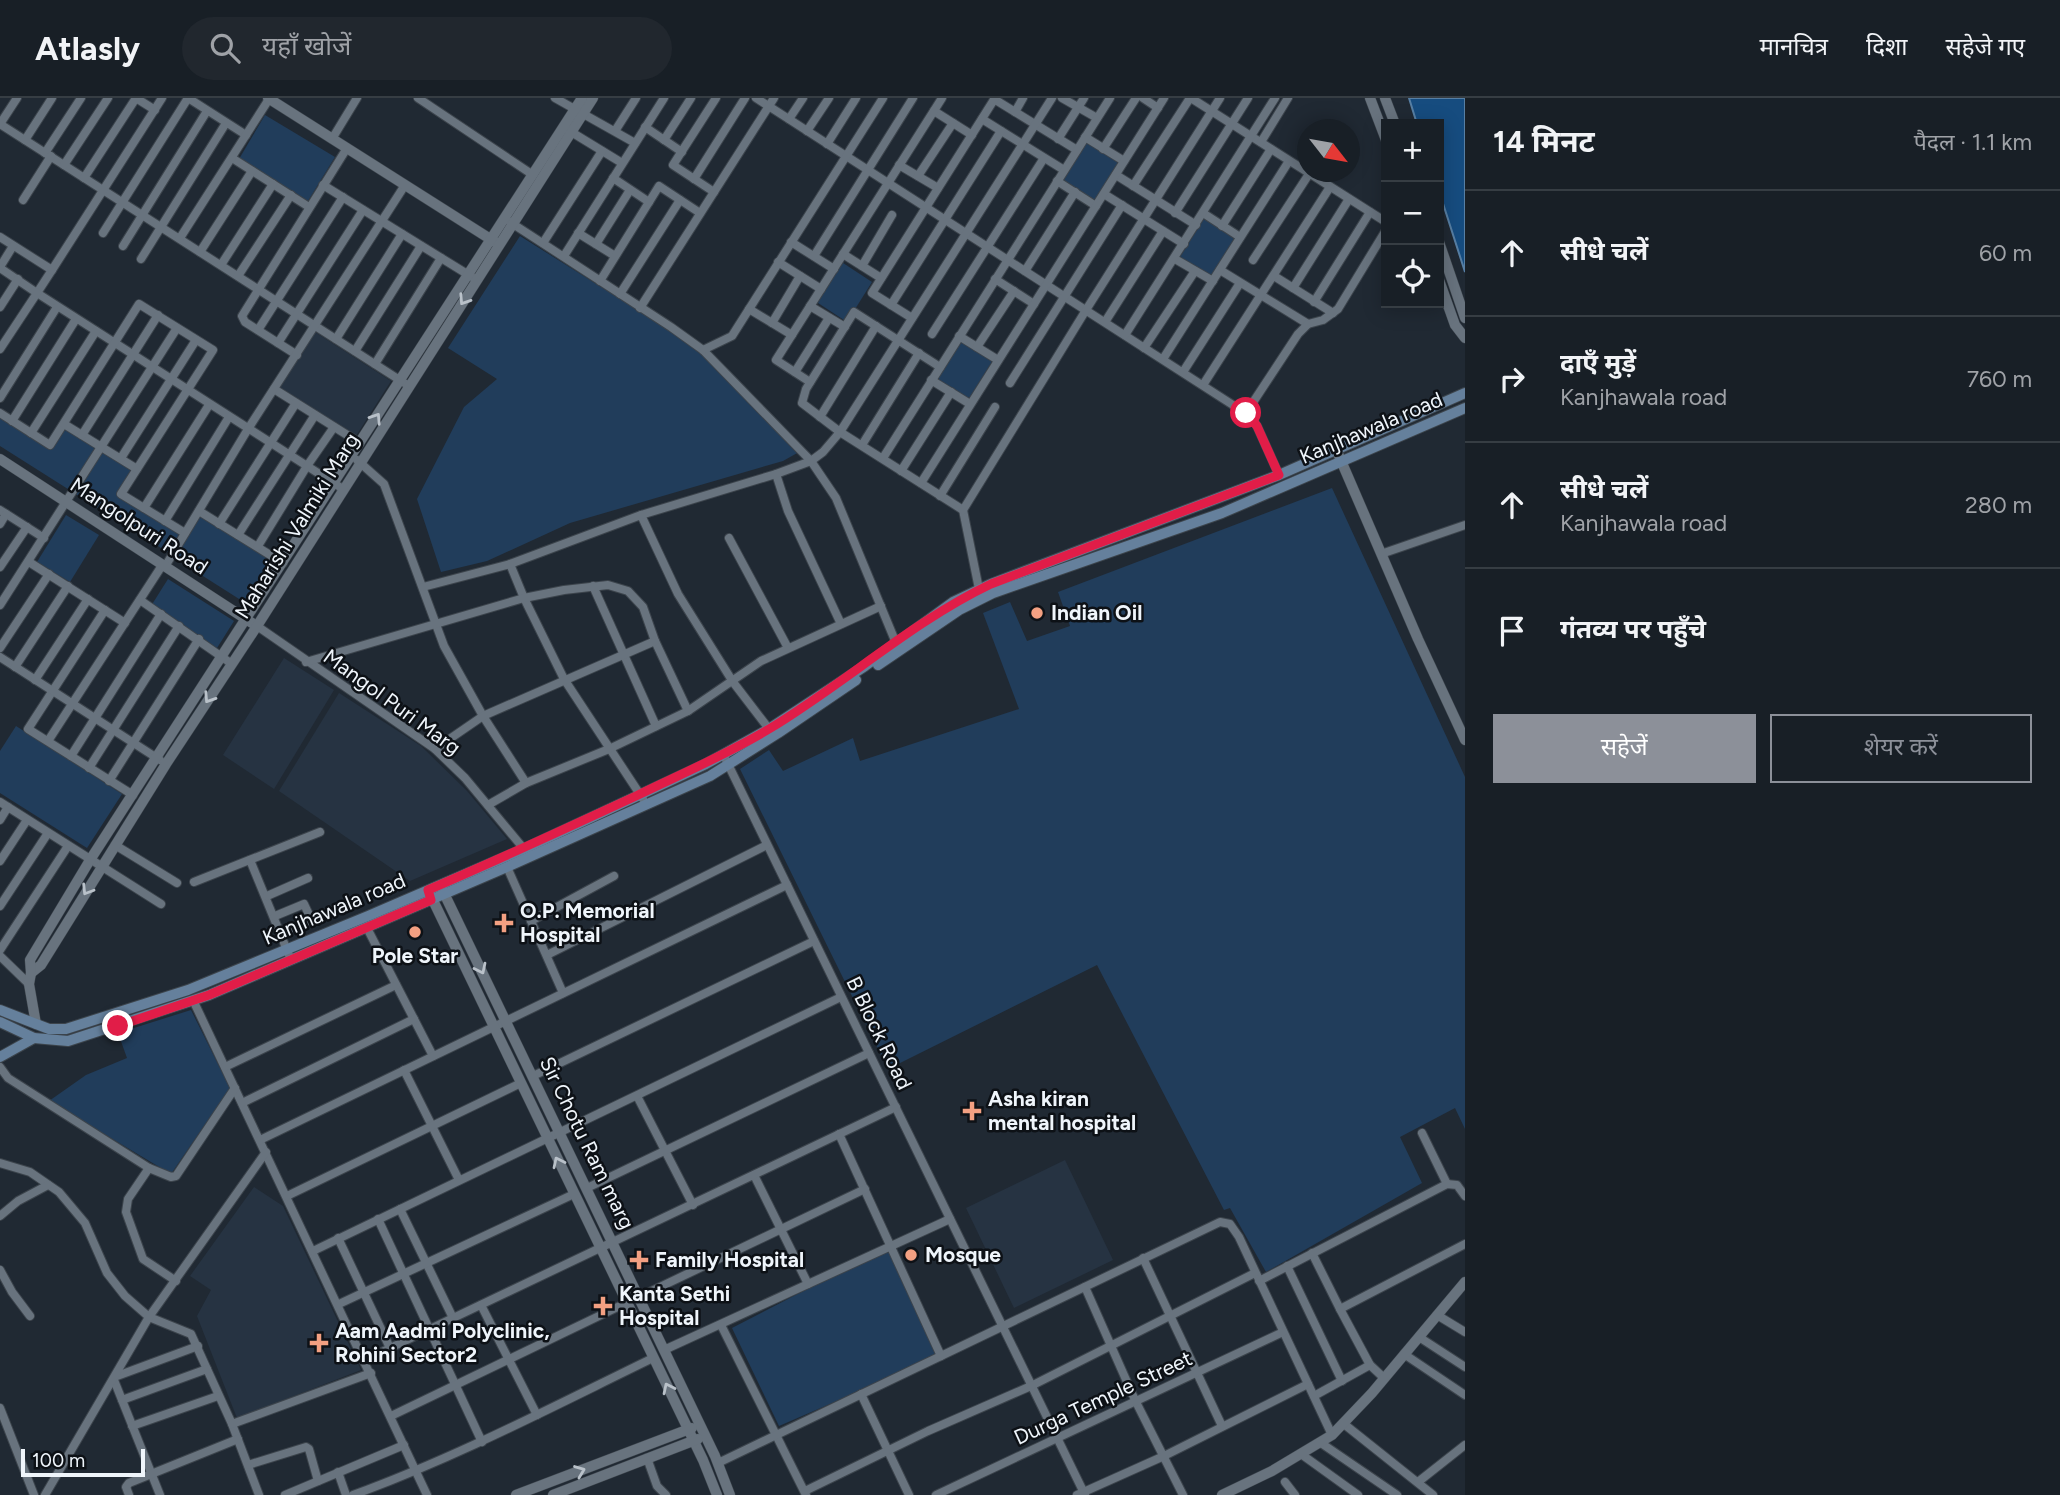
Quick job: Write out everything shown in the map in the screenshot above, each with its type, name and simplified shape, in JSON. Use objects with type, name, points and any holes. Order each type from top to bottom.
[{"type":"main road","name":"Kanjhawala road","points":[[442,890],[639,794],[725,759],[778,733],[959,610],[993,593],[1279,475],[1465,393]]},
{"type":"main road","name":"Kanjhawala road","points":[[0,1010],[55,1030],[65,1030],[188,990],[287,949],[507,867],[710,776],[725,759],[953,602],[979,589],[1222,513],[1465,408]]},
{"type":"main road","name":"Kanjhawala road","points":[[34,1038],[55,1041],[76,1039],[209,995],[367,928],[430,895]]},
{"type":"main road","points":[[0,1022],[34,1038]]},
{"type":"main road","points":[[34,1038],[36,1024]]},
{"type":"main road","points":[[0,1057],[34,1038]]},
{"type":"main road","points":[[0,1047],[13,1049]]},
{"type":"street","points":[[17,98],[0,124],[405,383]]},
{"type":"street","points":[[25,140],[52,98]]},
{"type":"street","points":[[23,200],[81,98]]},
{"type":"street","points":[[64,165],[108,98]]},
{"type":"street","points":[[84,178],[136,98],[155,110]]},
{"type":"street","points":[[0,349],[162,98]]},
{"type":"street","points":[[103,233],[188,98],[246,135]]},
{"type":"street","points":[[180,239],[268,98],[495,242]]},
{"type":"street","points":[[332,139],[357,98]]},
{"type":"street","points":[[418,98],[533,174]]},
{"type":"street","points":[[555,98],[635,143]]},
{"type":"street","name":"Maharishi Valmiki Marg","points":[[579,112],[582,98]]},
{"type":"street","name":"Maharishi Valmiki Marg","points":[[227,660],[257,626],[338,487],[567,130],[593,98]]},
{"type":"street","points":[[615,131],[636,98]]},
{"type":"street","points":[[564,256],[664,98]]},
{"type":"street","points":[[664,140],[691,98]]},
{"type":"street","points":[[714,192],[673,164],[715,98]]},
{"type":"street","points":[[694,179],[745,98]]},
{"type":"street","points":[[756,98],[771,102],[807,131],[1246,413],[1257,426],[1279,475]]},
{"type":"street","points":[[789,119],[803,98]]},
{"type":"street","points":[[807,131],[828,98]]},
{"type":"street","points":[[827,144],[856,98]]},
{"type":"street","points":[[703,350],[732,336],[883,98]]},
{"type":"street","points":[[814,256],[913,98]]},
{"type":"street","points":[[810,382],[776,360],[942,98]]},
{"type":"street","points":[[1015,112],[1023,98]]},
{"type":"street","points":[[423,587],[510,565],[641,515],[811,461],[840,432],[1052,98]]},
{"type":"street","points":[[1062,98],[1097,118]]},
{"type":"street","points":[[1058,139],[1084,98]]},
{"type":"street","points":[[883,458],[1110,98]]},
{"type":"street","points":[[1103,149],[1136,98]]},
{"type":"street","points":[[1143,98],[1158,108]]},
{"type":"street","points":[[920,483],[1164,98]]},
{"type":"street","points":[[1133,186],[1191,98],[1297,165]]},
{"type":"street","points":[[979,589],[963,510],[1220,98]]},
{"type":"street","points":[[1175,213],[1248,98]]},
{"type":"street","points":[[1125,335],[1275,98]]},
{"type":"street","points":[[1261,142],[1288,98]]},
{"type":"street","points":[[1370,98],[1381,127]]},
{"type":"street","points":[[1385,98],[1393,119]]},
{"type":"street","points":[[912,318],[872,293],[995,99],[1077,150]]},
{"type":"street","points":[[640,308],[771,102]]},
{"type":"street","points":[[123,246],[207,111]]},
{"type":"street","points":[[934,111],[972,135]]},
{"type":"street","points":[[982,119],[1064,170]]},
{"type":"street","points":[[142,259],[226,123]]},
{"type":"street","points":[[918,176],[953,123]]},
{"type":"street","points":[[645,127],[681,152]]},
{"type":"street","points":[[567,130],[622,163]]},
{"type":"street","name":"Maharishi Valmiki Marg","points":[[509,221],[533,174],[567,130]]},
{"type":"street","points":[[891,305],[1001,131]]},
{"type":"street","points":[[1085,137],[1124,162]]},
{"type":"street","points":[[297,355],[245,322],[242,316],[346,148]]},
{"type":"street","points":[[1222,226],[1271,149]]},
{"type":"street","points":[[543,243],[602,151]]},
{"type":"street","points":[[232,158],[309,207]]},
{"type":"street","points":[[932,334],[1044,158]]},
{"type":"street","points":[[1163,359],[1289,160]]},
{"type":"street","points":[[900,165],[938,188]]},
{"type":"street","points":[[200,252],[252,171]]},
{"type":"street","points":[[1116,175],[1196,225]]},
{"type":"street","points":[[612,178],[649,202]]},
{"type":"street","points":[[1057,181],[1096,206]]},
{"type":"street","points":[[1253,260],[1305,182]]},
{"type":"street","points":[[1322,182],[1381,219]]},
{"type":"street","points":[[221,265],[273,184]]},
{"type":"street","points":[[323,185],[473,277]]},
{"type":"street","points":[[48,741],[185,533],[248,429],[405,185]]},
{"type":"street","points":[[600,281],[659,186],[700,213]]},
{"type":"street","points":[[1203,386],[1330,187]]},
{"type":"street","points":[[596,244],[630,190]]},
{"type":"street","points":[[1025,271],[1075,192]]},
{"type":"street","points":[[1104,194],[1184,244]]},
{"type":"street","points":[[238,276],[291,195]]},
{"type":"street","points":[[258,330],[343,197]]},
{"type":"street","points":[[1293,288],[1349,199]]},
{"type":"street","points":[[620,293],[680,200]]},
{"type":"street","points":[[1010,383],[1122,205]]},
{"type":"street","points":[[278,343],[363,209]]},
{"type":"street","points":[[1314,302],[1370,212]]},
{"type":"street","points":[[1203,213],[1240,237]]},
{"type":"street","points":[[862,266],[892,215]]},
{"type":"street","points":[[509,221],[703,350],[811,461],[835,498],[896,643]]},
{"type":"street","points":[[1105,322],[1163,231]]},
{"type":"street","points":[[578,233],[615,256]]},
{"type":"street","points":[[336,339],[402,234]]},
{"type":"street","points":[[0,237],[52,270]]},
{"type":"street","points":[[1246,413],[1298,334],[1308,324],[1322,320],[1338,309],[1381,238]]},
{"type":"street","points":[[791,242],[834,269]]},
{"type":"street","points":[[1440,245],[1465,318]]},
{"type":"street","points":[[13,246],[0,267],[151,368],[338,487]]},
{"type":"street","points":[[355,351],[421,246]]},
{"type":"street","points":[[843,254],[881,278]]},
{"type":"street","points":[[375,364],[441,258]]},
{"type":"street","points":[[1175,259],[1213,281]]},
{"type":"street","points":[[778,262],[821,289]]},
{"type":"street","points":[[1220,270],[1308,324]]},
{"type":"street","points":[[1144,348],[1195,271]]},
{"type":"street","points":[[772,323],[800,276]]},
{"type":"street","points":[[1274,276],[1333,313]]},
{"type":"street","points":[[0,307],[18,279]]},
{"type":"street","points":[[995,279],[1034,304]]},
{"type":"street","points":[[1183,372],[1240,283]]},
{"type":"street","points":[[977,347],[1014,291]]},
{"type":"street","points":[[1444,294],[1455,325],[1465,338]]},
{"type":"street","points":[[0,413],[50,445],[139,304],[158,315],[213,351],[121,494],[185,533]]},
{"type":"street","points":[[0,398],[57,306]]},
{"type":"street","points":[[810,306],[845,327]]},
{"type":"street","points":[[749,309],[792,335]]},
{"type":"street","points":[[940,367],[854,312],[810,382],[802,403],[840,432],[963,510]]},
{"type":"street","points":[[82,435],[158,315]]},
{"type":"street","points":[[795,372],[829,317]]},
{"type":"street","points":[[12,421],[76,318]]},
{"type":"street","points":[[820,417],[876,326]]},
{"type":"street","points":[[0,605],[177,328]]},
{"type":"street","points":[[31,433],[96,331]]},
{"type":"street","points":[[959,336],[998,360]]},
{"type":"street","points":[[121,458],[196,340]]},
{"type":"street","points":[[862,445],[919,353]]},
{"type":"street","points":[[932,380],[970,404]]},
{"type":"street","name":"Maharishi Valmiki Marg","points":[[356,459],[360,443],[405,383]]},
{"type":"street","points":[[274,389],[360,443]]},
{"type":"street","points":[[901,471],[951,392]]},
{"type":"street","points":[[219,524],[296,403]]},
{"type":"street","points":[[144,508],[209,405]]},
{"type":"street","points":[[940,496],[995,407]]},
{"type":"street","points":[[238,535],[315,415]]},
{"type":"street","points":[[165,521],[229,416]]},
{"type":"street","points":[[64,424],[137,469]]},
{"type":"street","points":[[258,547],[334,427]]},
{"type":"street","points":[[1336,450],[1465,740]]},
{"type":"street","name":"Mangolpuri Road","points":[[0,459],[257,626]]},
{"type":"street","points":[[356,459],[384,484],[444,646],[483,716],[526,783]]},
{"type":"street","points":[[776,474],[788,511],[841,624]]},
{"type":"street","name":"Maharishi Valmiki Marg","points":[[30,979],[127,826],[161,761],[227,660],[247,619],[283,563],[338,487]]},
{"type":"street","points":[[199,511],[283,563]]},
{"type":"street","points":[[0,524],[3,512],[44,538]]},
{"type":"street","points":[[641,515],[678,594],[733,682],[769,729]]},
{"type":"street","points":[[1381,554],[1465,525]]},
{"type":"street","points":[[0,567],[27,527]]},
{"type":"street","points":[[729,538],[788,648]]},
{"type":"street","points":[[29,562],[125,623]]},
{"type":"street","points":[[510,565],[564,679],[647,805]]},
{"type":"street","points":[[0,648],[49,574]]},
{"type":"street","points":[[15,667],[68,586]]},
{"type":"street","points":[[306,662],[524,598],[593,586],[619,587],[638,598],[688,711]]},
{"type":"street","points":[[593,586],[656,726]]},
{"type":"street","points":[[35,680],[88,599]]},
{"type":"street","points":[[140,600],[227,660]]},
{"type":"street","points":[[488,805],[526,783],[609,749],[688,711],[761,661],[881,606]]},
{"type":"street","points":[[105,610],[28,729],[133,795]]},
{"type":"street","points":[[71,756],[161,614]]},
{"type":"street","points":[[89,768],[179,626]]},
{"type":"street","name":"Mangol Puri Marg","points":[[257,626],[435,749],[465,778],[524,849]]},
{"type":"street","points":[[109,780],[198,639]]},
{"type":"street","points":[[435,749],[483,716],[655,641]]},
{"type":"street","points":[[0,657],[161,761]]},
{"type":"street","name":"B Block Road","points":[[725,759],[1003,1326],[1082,1494]]},
{"type":"street","name":"Maharishi Valmiki Marg","points":[[36,1024],[30,960],[90,860],[133,795],[161,761]]},
{"type":"street","points":[[0,820],[4,805],[161,904]]},
{"type":"street","points":[[0,861],[27,820]]},
{"type":"street","points":[[117,820],[127,826]]},
{"type":"street","points":[[194,882],[320,832]]},
{"type":"street","points":[[0,906],[48,833]]},
{"type":"street","points":[[115,845],[177,883]]},
{"type":"street","points":[[547,955],[767,845]]},
{"type":"street","points":[[0,950],[68,846]]},
{"type":"street","points":[[250,860],[292,960]]},
{"type":"street","points":[[507,867],[563,993]]},
{"type":"street","points":[[531,921],[614,876]]},
{"type":"street","points":[[267,896],[308,878]]},
{"type":"street","points":[[260,1140],[787,885]]},
{"type":"street","name":"Sir Chotu Ram marg","points":[[442,890],[706,1436],[730,1495]]},
{"type":"street","name":"Sir Chotu Ram marg","points":[[430,895],[694,1440],[717,1495]]},
{"type":"street","points":[[275,916],[304,904],[311,919]]},
{"type":"street","points":[[281,933],[341,907]]},
{"type":"street","points":[[367,928],[433,1056]]},
{"type":"street","points":[[534,1076],[814,940]]},
{"type":"street","points":[[0,956],[30,979]]},
{"type":"street","points":[[225,1067],[396,985]]},
{"type":"street","points":[[313,1251],[841,997]]},
{"type":"street","points":[[193,1000],[428,1495]]},
{"type":"street","points":[[242,1103],[414,1019]]},
{"type":"street","points":[[587,1188],[869,1053]]},
{"type":"street","points":[[0,1068],[8,1077],[166,1177],[176,1176],[235,1088]]},
{"type":"street","points":[[404,1070],[459,1180]]},
{"type":"street","points":[[287,1196],[521,1083]]},
{"type":"street","points":[[636,1096],[693,1205]]},
{"type":"street","points":[[365,1360],[896,1107]]},
{"type":"street","points":[[1422,1133],[1447,1184]]},
{"type":"street","points":[[839,1134],[941,1356]]},
{"type":"street","points":[[46,1495],[149,1317],[266,1152]]},
{"type":"street","points":[[0,1163],[20,1168],[59,1192],[78,1212],[107,1273],[135,1307],[149,1317],[187,1331],[198,1346],[259,1495]]},
{"type":"street","points":[[149,1168],[128,1199],[126,1212],[143,1259],[176,1282]]},
{"type":"street","points":[[754,1175],[808,1284]]},
{"type":"street","points":[[721,1325],[806,1493],[1111,1345],[1257,1277],[1287,1266],[1447,1184],[1457,1185],[1465,1196]]},
{"type":"street","points":[[0,1216],[18,1201],[48,1185]]},
{"type":"street","points":[[639,1297],[865,1189]]},
{"type":"street","points":[[339,1304],[574,1194]]},
{"type":"street","points":[[400,1209],[453,1318]]},
{"type":"street","points":[[377,1219],[482,1442]]},
{"type":"street","points":[[664,1350],[950,1219]]},
{"type":"street","points":[[718,1463],[1220,1222],[1230,1224],[1239,1237],[1332,1435]]},
{"type":"street","points":[[338,1238],[390,1348]]},
{"type":"street","points":[[1340,1308],[1465,1244]]},
{"type":"street","points":[[1312,1253],[1370,1365],[1384,1378]]},
{"type":"street","points":[[1143,1258],[1222,1426]]},
{"type":"street","points":[[1287,1266],[1342,1381]]},
{"type":"street","points":[[0,1270],[30,1316]]},
{"type":"street","points":[[1222,1495],[1332,1435],[1437,1315],[1461,1295],[1465,1282]]},
{"type":"street","points":[[1085,1287],[1135,1400],[1183,1495]]},
{"type":"street","points":[[391,1416],[626,1303]]},
{"type":"street","points":[[481,1305],[537,1415]]},
{"type":"street","points":[[1437,1315],[1465,1332]]},
{"type":"street","name":"Durga Temple Street","points":[[936,1495],[1283,1332]]},
{"type":"street","points":[[1419,1337],[1465,1367]]},
{"type":"street","points":[[115,1378],[198,1346]]},
{"type":"street","points":[[1404,1354],[1465,1395]]},
{"type":"street","points":[[353,1495],[417,1472],[653,1358]]},
{"type":"street","points":[[1314,1396],[1370,1365]]},
{"type":"street","points":[[122,1400],[208,1369]]},
{"type":"street","points":[[232,1424],[371,1373]]},
{"type":"street","points":[[115,1378],[160,1495]]},
{"type":"street","points":[[1082,1494],[1308,1384]]},
{"type":"street","points":[[861,1394],[909,1495]]},
{"type":"street","points":[[132,1426],[218,1396]]},
{"type":"street","points":[[0,1408],[34,1495]]},
{"type":"street","points":[[1344,1424],[1433,1495]]},
{"type":"street","points":[[516,1495],[700,1425]]},
{"type":"street","points":[[553,1495],[566,1493],[706,1436]]},
{"type":"street","points":[[130,1495],[127,1485],[238,1439]]},
{"type":"street","points":[[1321,1443],[1397,1495]]},
{"type":"street","points":[[285,1495],[404,1445]]},
{"type":"street","points":[[1418,1482],[1465,1445]]},
{"type":"street","points":[[248,1465],[306,1447],[309,1449],[318,1481]]},
{"type":"street","points":[[1301,1454],[1358,1495]]},
{"type":"street","points":[[647,1458],[657,1486],[666,1495]]},
{"type":"street","points":[[338,1472],[346,1495]]},
{"type":"street","points":[[1285,1482],[1295,1495]]},
{"type":"shaded area","points":[[1409,98],[1465,98],[1465,272],[1444,207],[1444,119],[1415,119]]},
{"type":"shaded area","points":[[265,115],[335,157],[308,201],[239,159]]},
{"type":"shaded area","points":[[1086,141],[1119,162],[1094,202],[1061,181]]},
{"type":"shaded area","points":[[1205,217],[1237,238],[1212,277],[1180,257]]},
{"type":"shaded area","points":[[520,236],[695,346],[799,452],[783,461],[570,523],[487,561],[441,572],[417,499],[464,407],[497,379],[448,348]]},
{"type":"shaded area","points":[[840,261],[872,282],[847,322],[815,301]]},
{"type":"shaded area","points":[[315,332],[391,381],[356,436],[279,388]]},
{"type":"shaded area","points":[[961,340],[993,360],[968,400],[936,380]]},
{"type":"shaded area","points":[[0,418],[50,449],[65,427],[138,474],[123,498],[180,534],[169,553],[0,446]]},
{"type":"shaded area","points":[[1332,488],[1465,777],[1465,1129],[1455,1108],[1400,1137],[1422,1183],[1266,1272],[1230,1208],[1224,1210],[1097,965],[888,1069],[740,769],[769,750],[783,771],[853,738],[860,761],[1019,709],[983,613],[1010,602],[1027,641],[1070,626],[1058,592]]},
{"type":"shaded area","points":[[66,515],[99,535],[70,582],[37,562]]},
{"type":"shaded area","points":[[200,515],[274,562],[247,604],[173,557]]},
{"type":"shaded area","points":[[168,579],[234,621],[217,648],[151,606]]},
{"type":"shaded area","points":[[284,658],[334,690],[274,789],[223,755]]},
{"type":"shaded area","points":[[339,693],[421,746],[467,791],[507,839],[410,881],[279,791]]},
{"type":"shaded area","points":[[16,726],[122,794],[87,848],[0,793],[0,751]]},
{"type":"shaded area","points":[[191,1010],[230,1088],[171,1174],[49,1101],[86,1075],[127,1058],[118,1033]]},
{"type":"shaded area","points":[[1065,1160],[1113,1260],[1014,1308],[966,1208]]},
{"type":"shaded area","points":[[254,1187],[283,1206],[361,1370],[237,1418],[197,1316],[211,1290],[190,1276]]},
{"type":"shaded area","points":[[892,1245],[941,1356],[779,1426],[732,1328]]},
{"type":"place","name":"Indian Oil","points":[[1037,613]]},
{"type":"place","name":"O.P. Memorial Hospital","points":[[504,923]]},
{"type":"place","name":"Pole Star","points":[[415,932]]},
{"type":"place","name":"Asha kiran mental hospital","points":[[972,1111]]},
{"type":"place","name":"Mosque","points":[[911,1255]]},
{"type":"place","name":"Family Hospital","points":[[639,1260]]},
{"type":"place","name":"Kanta Sethi Hospital","points":[[603,1306]]},
{"type":"place","name":"Aam Aadmi Polyclinic, Rohini Sector2","points":[[319,1343]]},
{"type":"route","points":[[118,1026],[209,995],[431,900],[428,890],[524,849],[706,764],[769,729],[865,666],[953,602],[991,584],[1279,475],[1254,420],[1246,413]]}]
